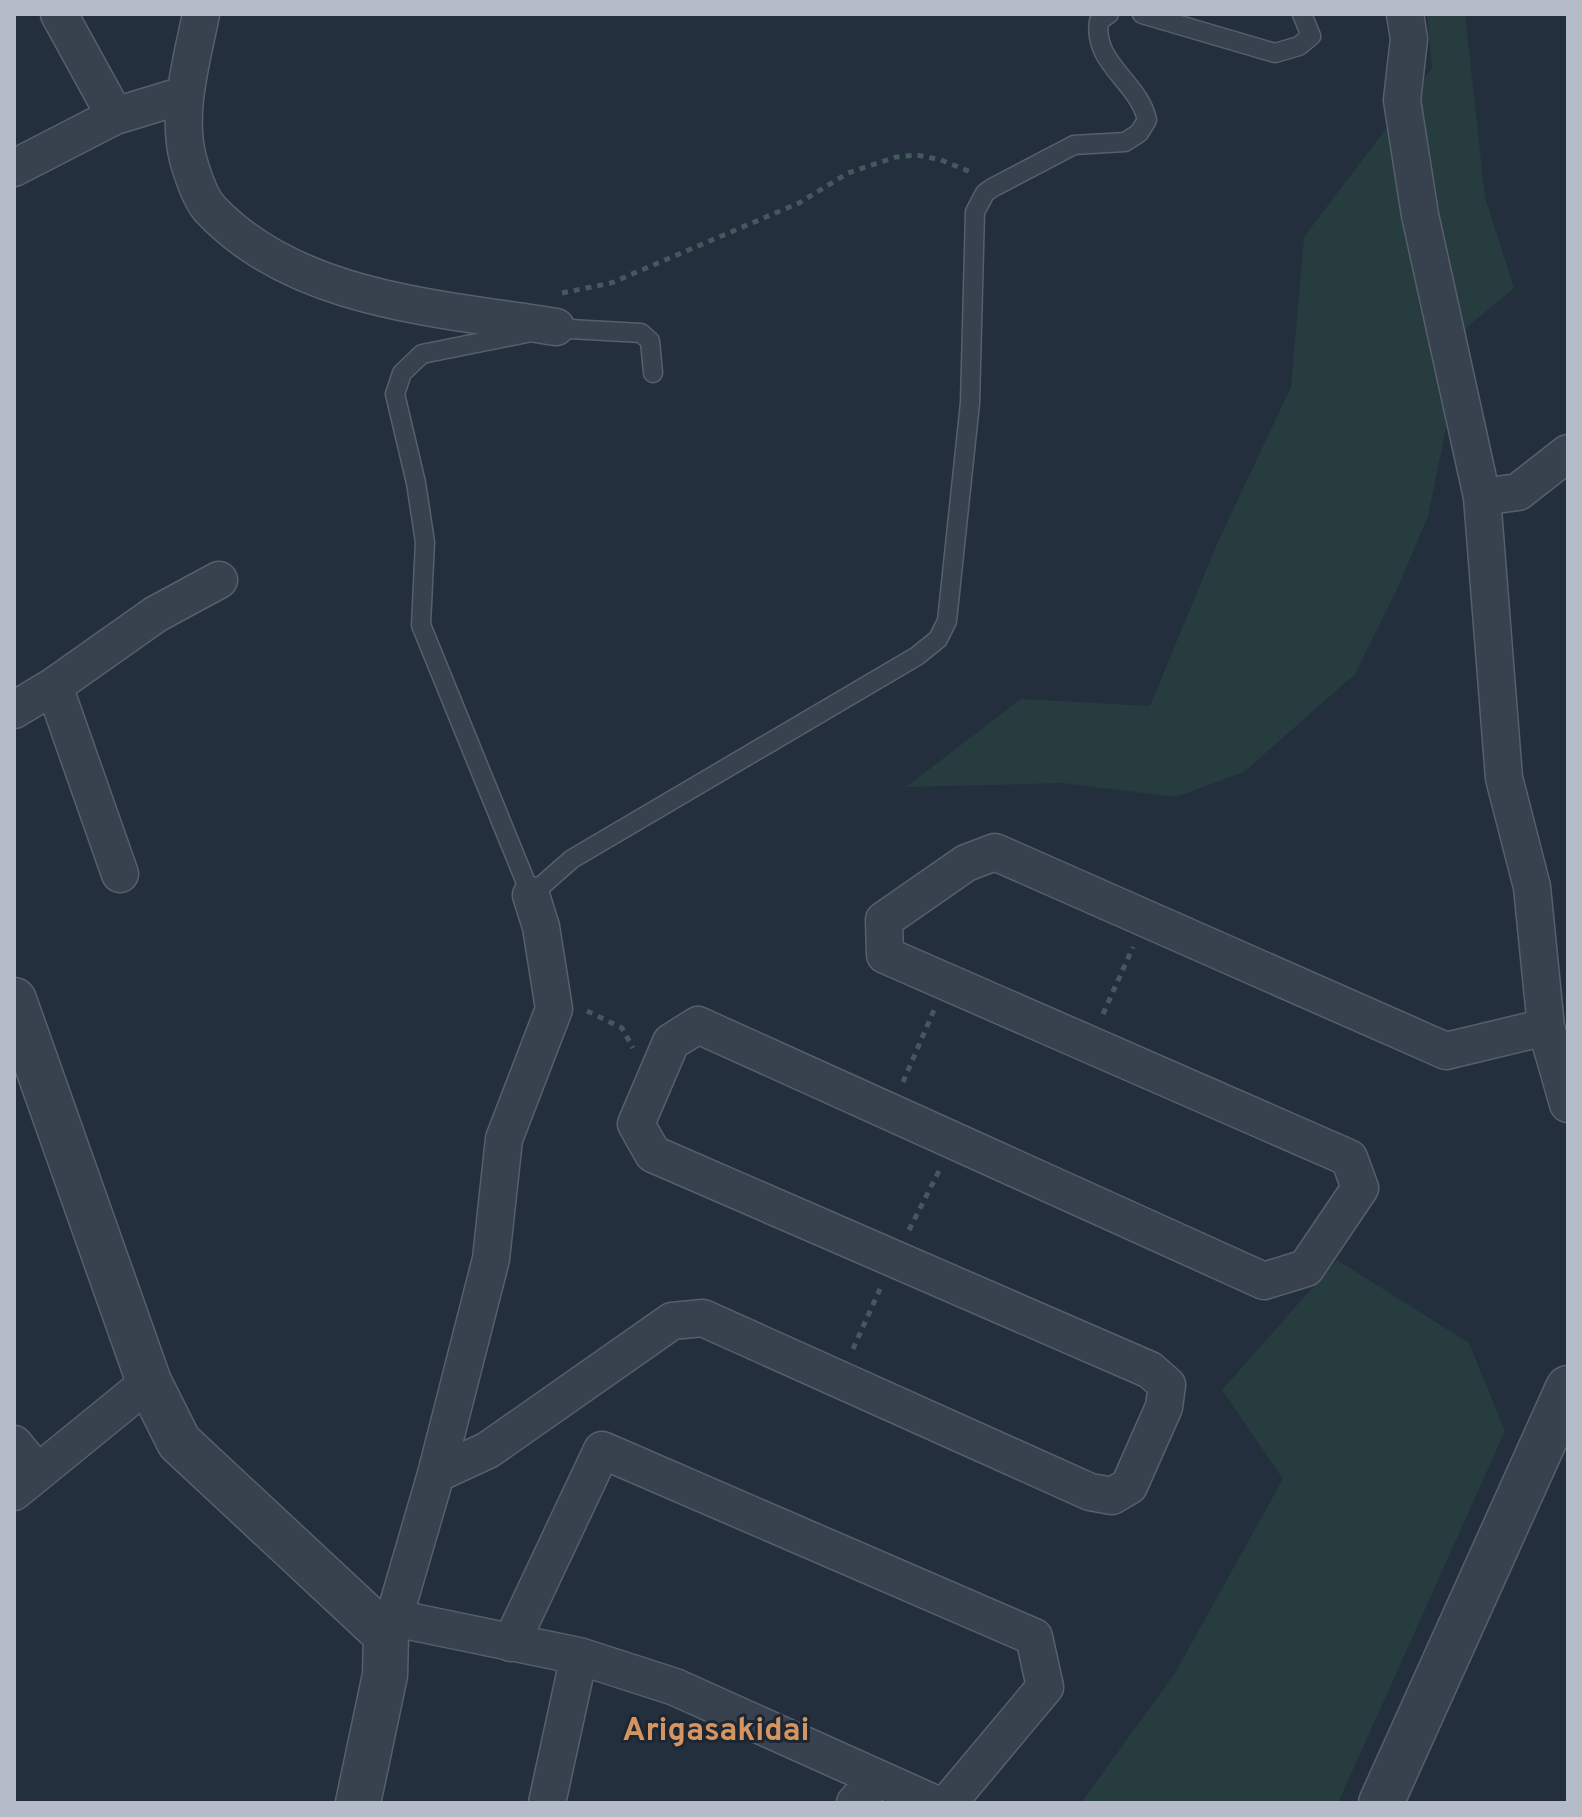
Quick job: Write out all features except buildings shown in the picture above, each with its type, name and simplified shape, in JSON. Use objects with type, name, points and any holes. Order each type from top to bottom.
[{"type":"street","points":[[59,14],[115,116]]},
{"type":"street","points":[[201,14],[184,95],[188,157],[208,207],[259,250],[334,285],[402,302],[556,327]]},
{"type":"street","points":[[1405,14],[1409,39],[1402,100],[1420,215],[1482,497],[1504,778],[1532,887],[1546,1027],[1568,1104]]},
{"type":"street","points":[[14,168],[115,116],[184,95]]},
{"type":"street","points":[[1482,497],[1518,492],[1568,453]]},
{"type":"street","points":[[14,710],[54,686],[156,614],[219,580]]},
{"type":"street","points":[[54,686],[120,874]]},
{"type":"street","points":[[436,1474],[488,1450],[672,1321],[703,1318],[1090,1492],[1112,1496],[1129,1486],[1164,1407],[1167,1385],[1150,1370],[653,1154],[636,1124],[671,1042],[698,1025],[1264,1281],[1306,1268],[1360,1188],[1349,1158],[885,955],[884,920],[966,863],[995,852],[1446,1051],[1546,1027]]},
{"type":"street","points":[[358,1803],[385,1675],[386,1623],[436,1474],[491,1259],[504,1139],[554,1009],[541,927],[531,895]]},
{"type":"street","points":[[14,1000],[149,1382],[179,1442],[386,1623],[579,1656],[675,1687],[866,1790],[933,1803]]},
{"type":"street","points":[[14,1444],[26,1482],[149,1382]]},
{"type":"street","points":[[1381,1803],[1568,1388]]},
{"type":"street","points":[[511,1643],[602,1450],[1034,1637],[1045,1687],[948,1803]]},
{"type":"street","points":[[547,1803],[579,1656]]},
{"type":"lane","points":[[653,373],[650,341],[641,333],[556,327],[422,354],[402,373],[395,394],[416,483],[425,542],[421,625],[531,895],[572,859],[917,656],[938,639],[947,621],[970,403],[975,212],[985,193],[992,188],[1074,145],[1125,142],[1139,133],[1147,120],[1143,102],[1103,53],[1096,37],[1099,21],[1109,14]]},
{"type":"lane","points":[[1142,14],[1275,53],[1299,46],[1311,36],[1302,14]]},
{"type":"path","points":[[519,321],[525,301],[611,283],[799,203],[848,173],[896,157],[917,155],[941,160],[968,170],[992,188]]},
{"type":"path","points":[[1089,1044],[1145,919]]},
{"type":"path","points":[[890,1112],[946,982]]},
{"type":"path","points":[[590,1011],[622,1028],[636,1053]]},
{"type":"green space","points":[[1427,14],[1465,14],[1485,197],[1514,288],[1467,327],[1428,516],[1399,585],[1355,674],[1244,772],[1176,797],[1062,783],[906,787],[1021,699],[1150,706],[1217,544],[1291,387],[1304,237],[1432,68]]},
{"type":"green space","points":[[1337,1260],[1469,1343],[1505,1431],[1338,1803],[1081,1803],[1175,1673],[1283,1479],[1222,1390]]},
{"type":"district","name":"Arigasakidai","points":[[716,1732]]}]
